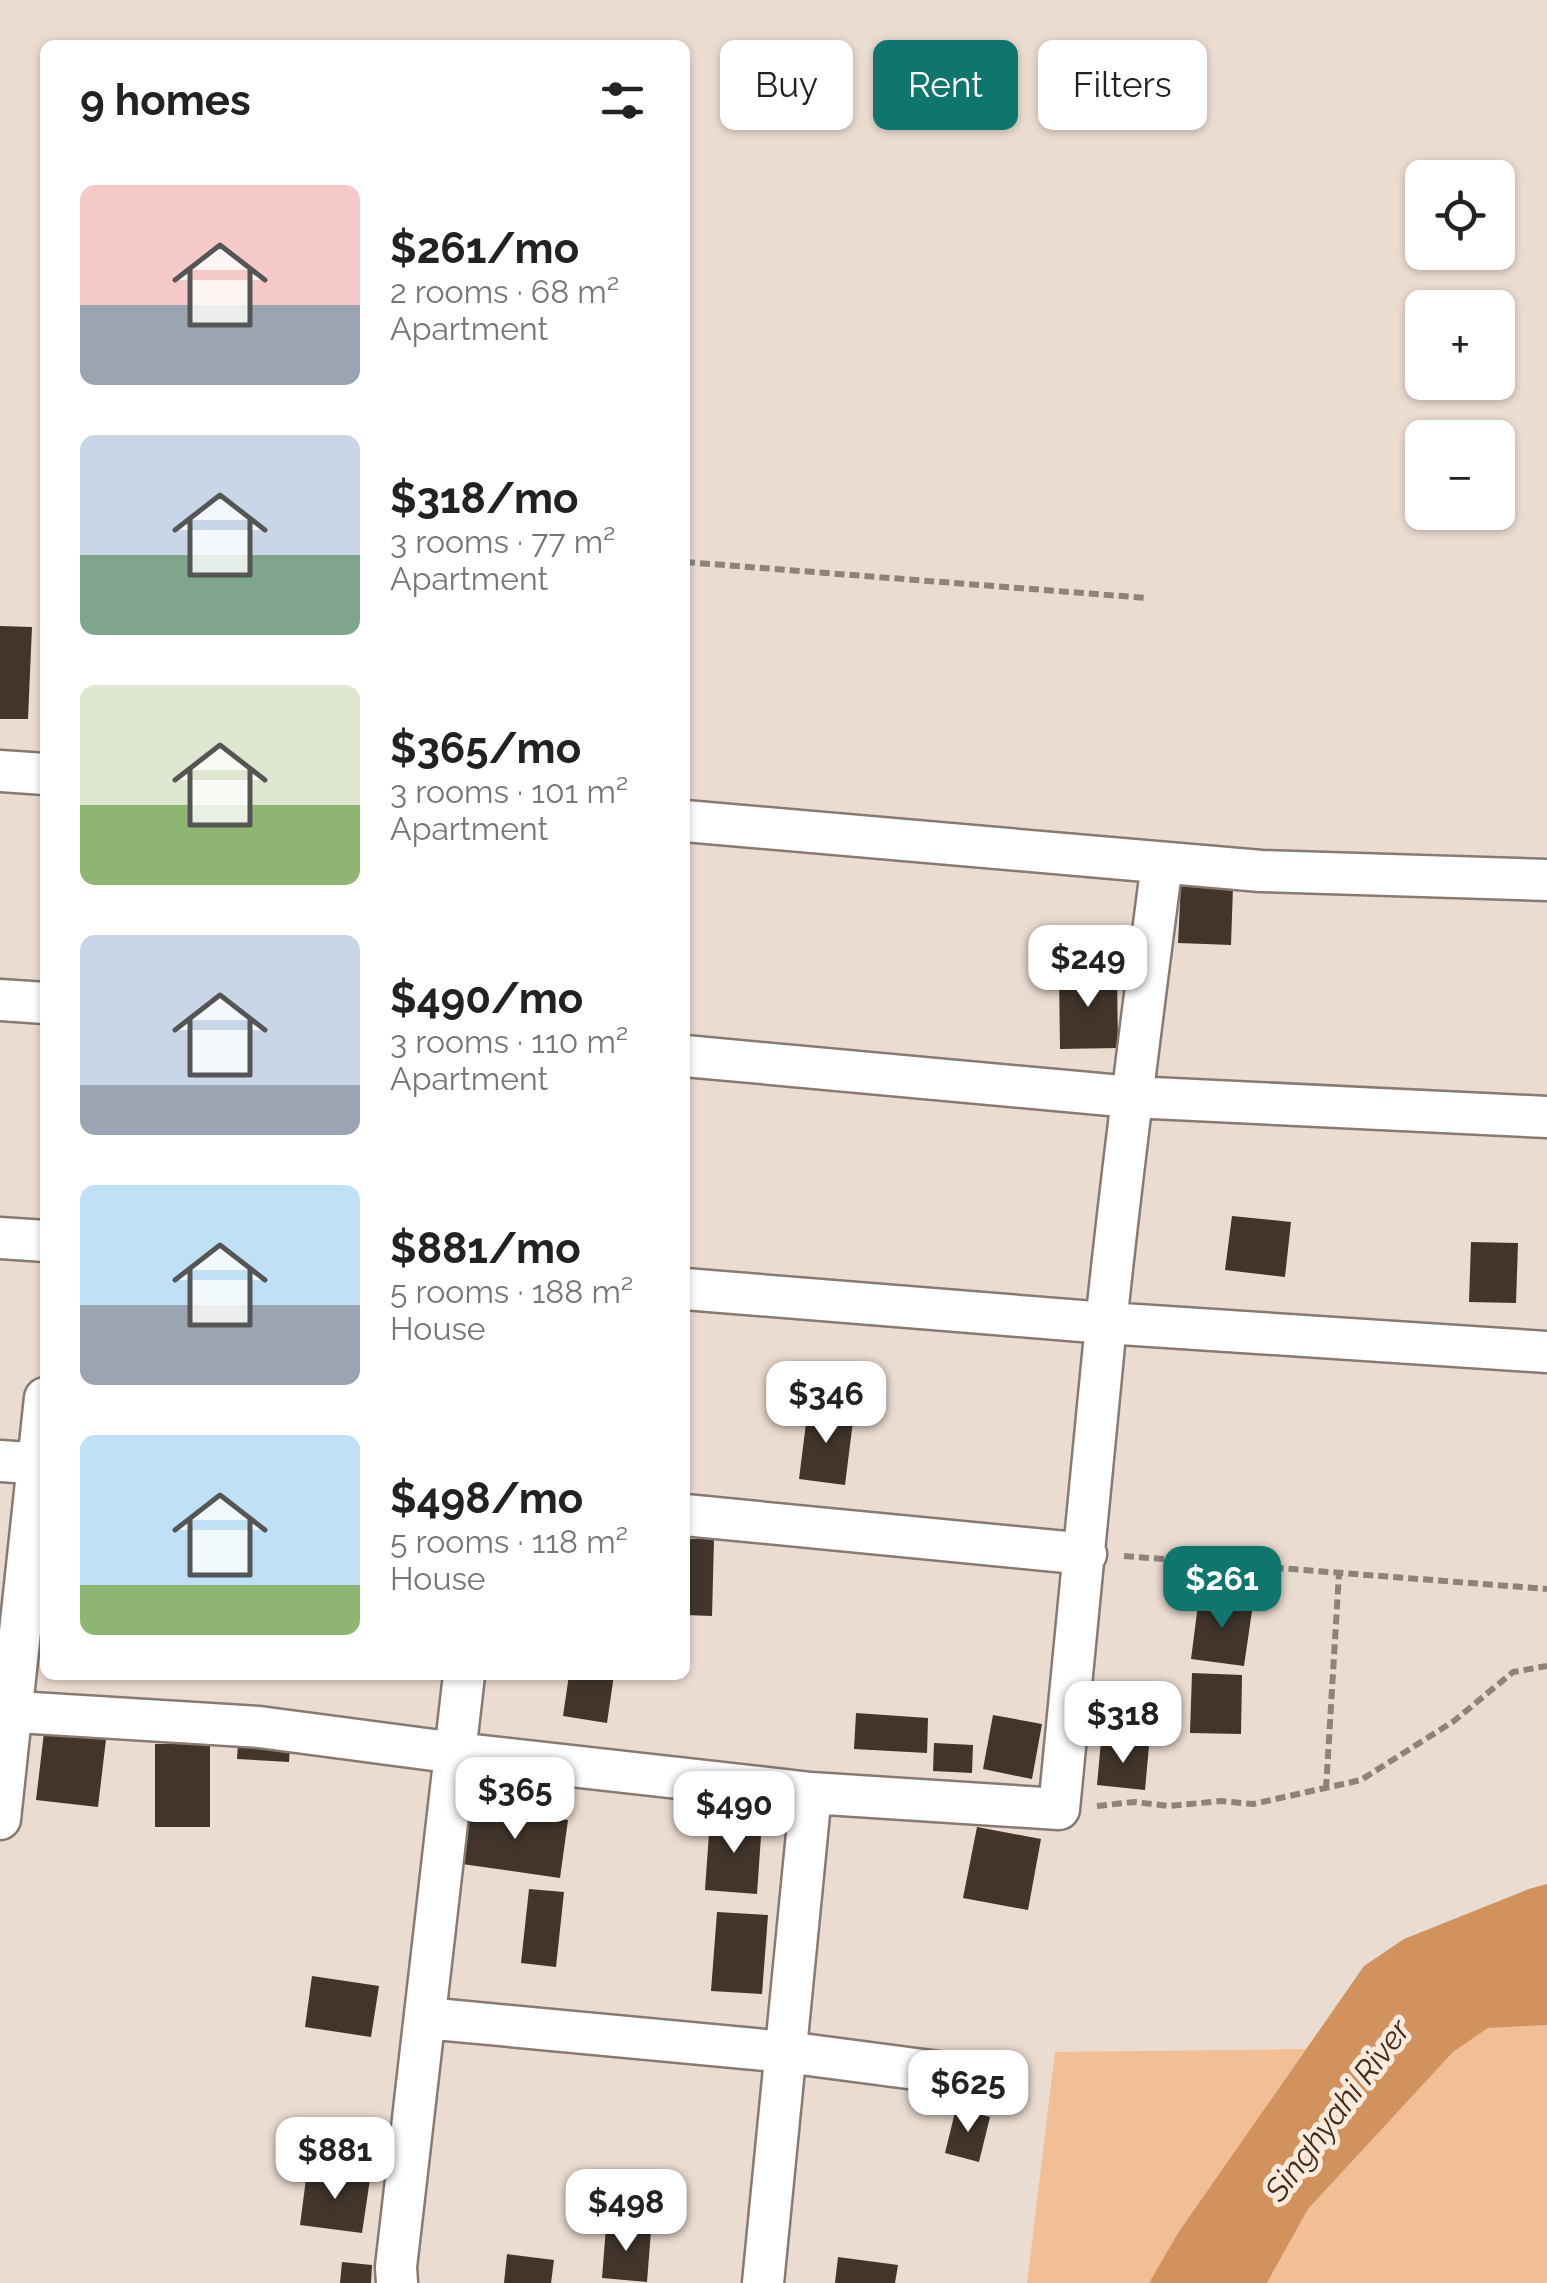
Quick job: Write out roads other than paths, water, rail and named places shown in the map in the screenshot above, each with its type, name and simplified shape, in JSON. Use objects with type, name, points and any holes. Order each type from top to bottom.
[{"type":"street","points":[[0,771],[40,774]]},
{"type":"street","points":[[690,821],[1260,871],[1547,880]]},
{"type":"street","points":[[6,1712],[258,1727],[811,1793],[1059,1809],[1106,1324],[1162,863]]},
{"type":"street","points":[[0,1000],[40,1003]]},
{"type":"street","points":[[690,1056],[1132,1097],[1547,1118]]},
{"type":"street","points":[[0,1238],[40,1241]]},
{"type":"street","points":[[690,1288],[1106,1324],[1547,1352]]},
{"type":"street","points":[[0,1819],[27,1463],[40,1416]]},
{"type":"street","points":[[690,1516],[1086,1554]]},
{"type":"street","points":[[397,2283],[463,1680]]},
{"type":"street","points":[[763,2283],[811,1793]]},
{"type":"street","points":[[425,2018],[786,2052],[984,2078]]},
{"type":"water","name":"Singhyahi River","points":[[1547,1884],[1547,2025],[1488,2028],[1453,2052],[1308,2209],[1267,2283],[1149,2283],[1178,2233],[1364,1966],[1404,1939]]}]
